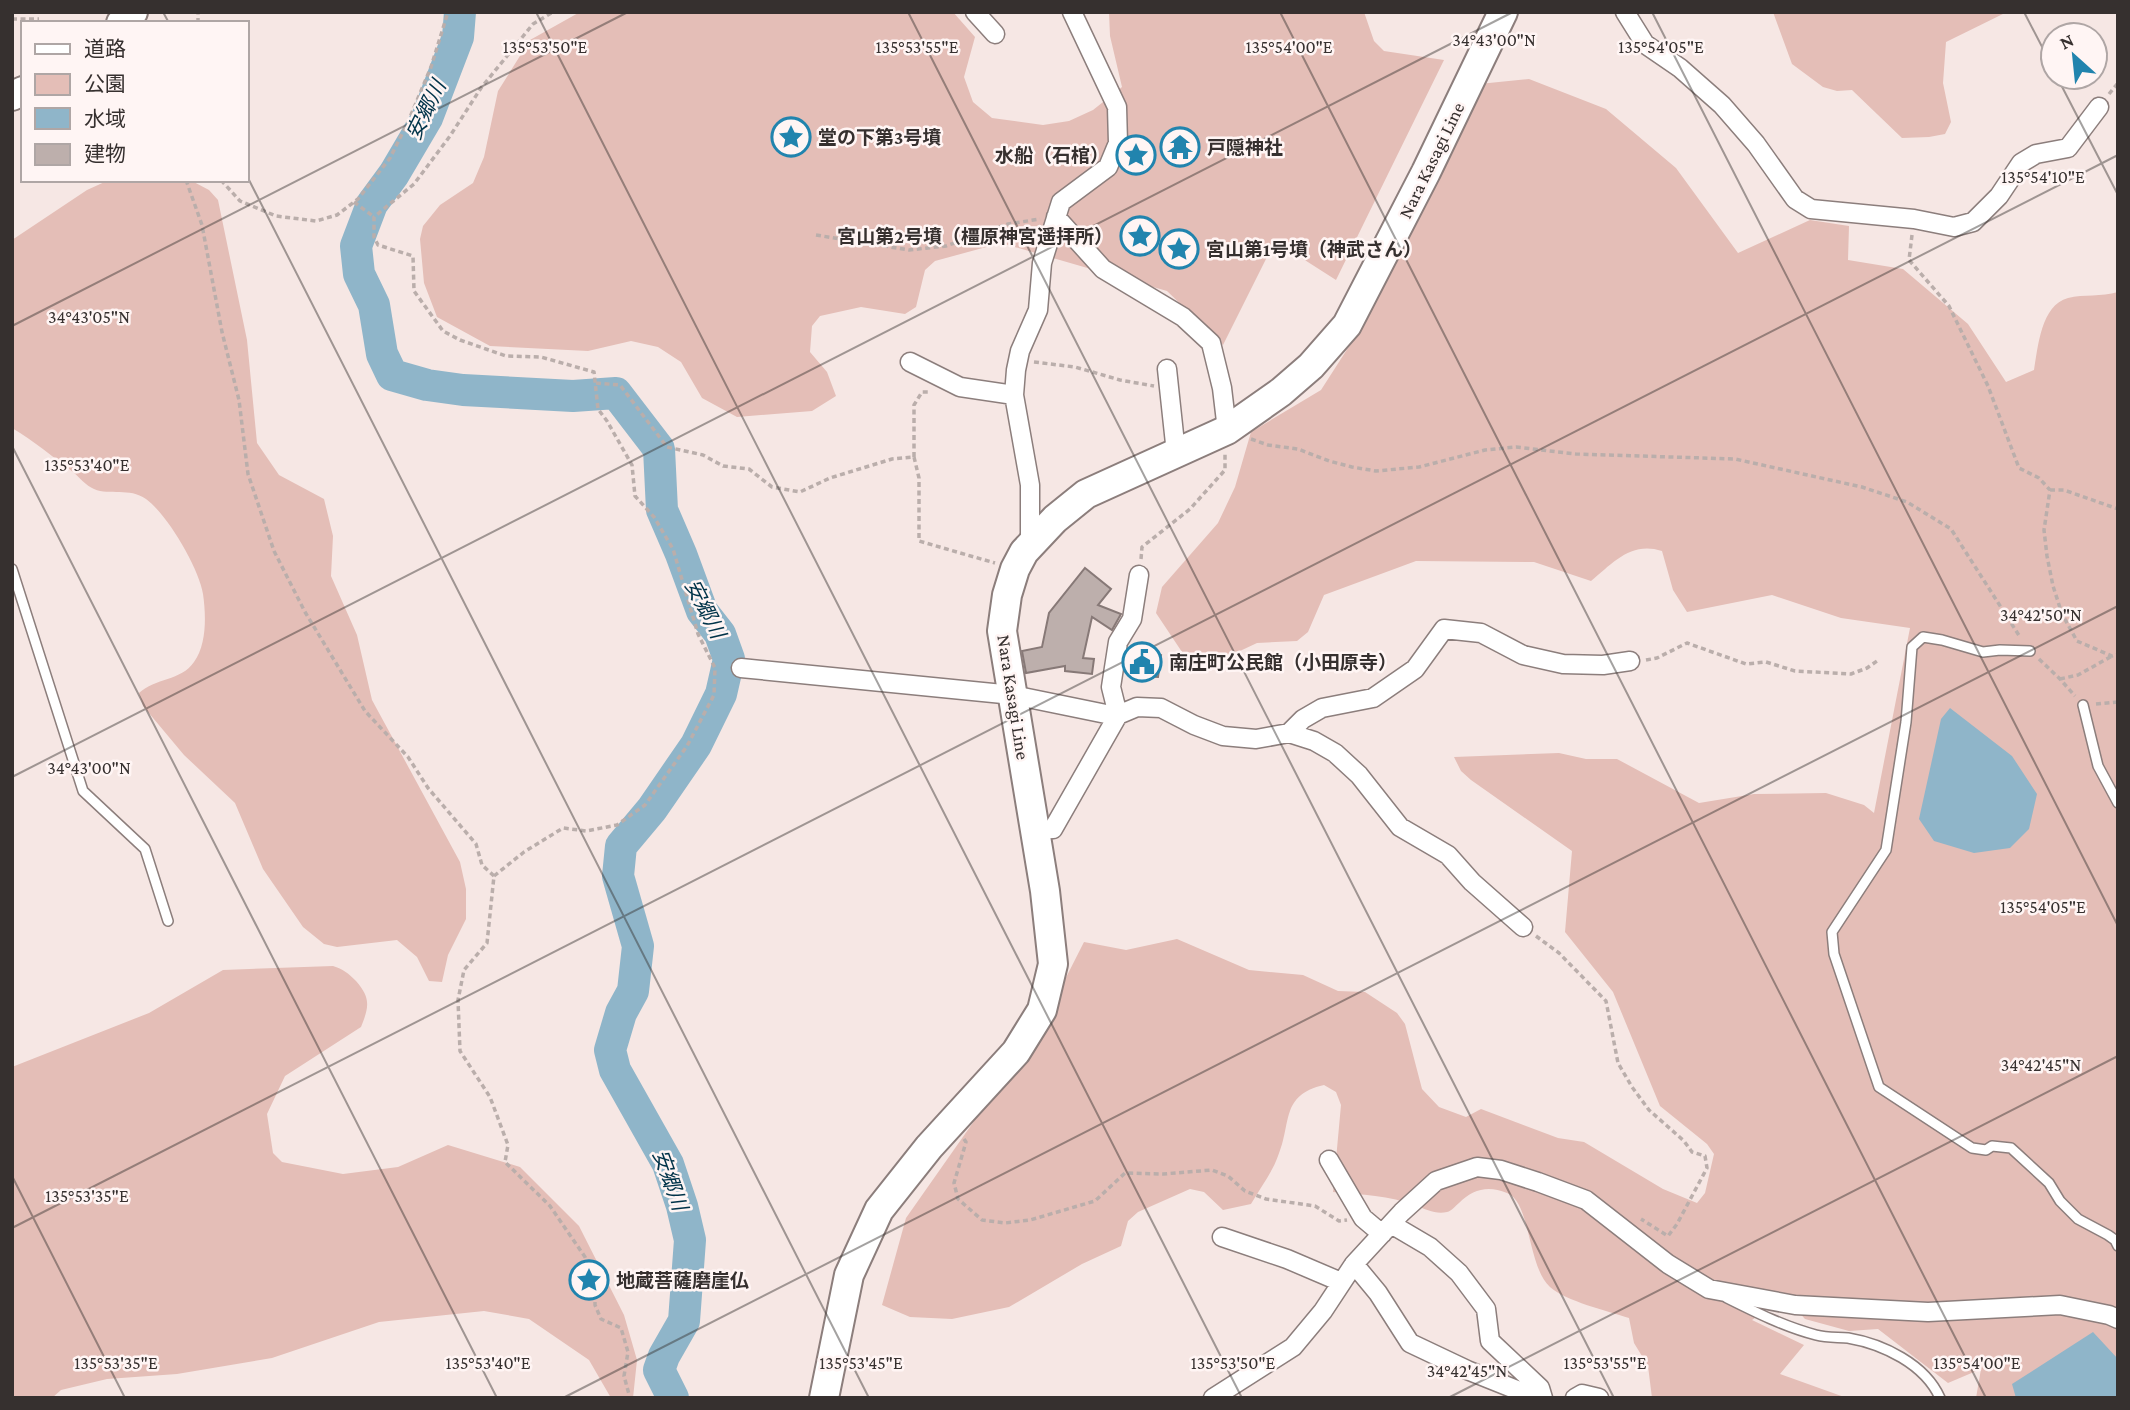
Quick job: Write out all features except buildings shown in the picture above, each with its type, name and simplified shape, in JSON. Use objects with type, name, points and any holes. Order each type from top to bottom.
[{"type":"main road","name":"Nara Kasagi Line","points":[[824,1398],[849,1275],[879,1210],[929,1147],[1016,1052],[1042,1010],[1053,964],[1045,891],[1002,631],[1007,595],[1023,557],[1055,519],[1086,494],[1227,430],[1281,392],[1311,366],[1347,326],[1426,172],[1503,12]]},
{"type":"street","points":[[975,12],[995,34]]},
{"type":"street","points":[[1023,557],[1030,485],[1014,395],[1018,360],[1038,310],[1042,263],[1061,202],[1108,167],[1118,144],[1117,107],[1072,12]]},
{"type":"street","points":[[1083,36],[1088,24],[1086,12]]},
{"type":"street","points":[[1625,12],[1645,44],[1679,68],[1721,105],[1756,144],[1795,200],[1811,209],[1914,219],[1954,227],[1973,222],[1999,196],[2021,163],[2036,154],[2068,148],[2099,107]]},
{"type":"street","points":[[1056,217],[1103,270],[1183,317],[1211,343],[1222,388],[1227,430]]},
{"type":"street","points":[[910,362],[960,387],[1014,395]]},
{"type":"street","points":[[1167,369],[1176,453]]},
{"type":"street","points":[[1035,830],[1053,829],[1118,715],[1111,687],[1118,642],[1132,619],[1139,575]]},
{"type":"street","points":[[1289,733],[1303,719],[1322,708],[1373,698],[1415,669],[1444,629],[1481,633],[1523,655],[1563,664],[1602,665],[1630,661]]},
{"type":"street","points":[[741,668],[1013,695],[1106,714],[1118,715],[1137,707],[1161,708],[1223,736],[1256,739],[1289,733],[1314,740],[1335,753],[1359,775],[1400,827],[1448,855],[1472,882],[1523,927]]},
{"type":"street","points":[[1329,1160],[1363,1218],[1430,1247],[1460,1273],[1486,1309],[1490,1341],[1540,1388],[1543,1398]]},
{"type":"street","points":[[1213,1398],[1293,1347],[1323,1311],[1354,1264],[1436,1181],[1477,1167],[1501,1170],[1586,1200],[1668,1264],[1709,1289],[1795,1305],[1928,1312],[2060,1305],[2118,1319]]},
{"type":"street","points":[[1222,1237],[1287,1259],[1341,1282]]},
{"type":"street","points":[[1354,1264],[1378,1293],[1410,1343],[1531,1398]]},
{"type":"street","points":[[1575,1398],[1583,1394],[1599,1398]]},
{"type":"lane","points":[[12,569],[83,791],[145,849],[168,921]]},
{"type":"lane","points":[[2030,651],[1983,652],[1923,637],[1912,648],[1906,722],[1886,850],[1832,932],[1834,954],[1879,1087],[1972,1148],[2011,1148],[2049,1183],[2060,1201],[2078,1219],[2108,1235],[2118,1246]]},
{"type":"lane","points":[[2083,705],[2098,766],[2118,803]]},
{"type":"lane","points":[[1709,1289],[1793,1328],[1818,1336],[1848,1338],[1878,1345],[1915,1367],[1937,1390],[1940,1398]]},
{"type":"path","points":[[223,182],[240,201],[276,216],[316,221],[337,215],[354,202],[390,158],[431,66],[448,12]]},
{"type":"path","points":[[374,217],[415,184],[481,88],[533,24],[553,12]]},
{"type":"path","points":[[12,19],[39,19]]},
{"type":"path","points":[[187,182],[202,225],[222,332],[239,400],[248,474],[274,551],[306,612],[365,711],[408,757],[428,788],[477,844],[482,865],[494,877]]},
{"type":"path","points":[[354,202],[374,217]]},
{"type":"path","points":[[374,217],[374,237],[378,245],[413,256],[414,291],[443,331],[506,356],[541,357],[594,372],[598,409],[614,431],[632,465],[635,496],[654,517],[673,549],[698,634],[715,668],[714,695],[687,746],[645,805],[617,825],[586,831],[563,828],[524,852],[494,877],[487,943],[464,970],[458,1000],[460,1051],[490,1097],[508,1145],[505,1161],[550,1206],[585,1257],[595,1282],[595,1305],[601,1318],[621,1328],[628,1352],[624,1376],[631,1398]]},
{"type":"path","points":[[816,235],[908,250],[946,246],[1007,224],[1056,217]]},
{"type":"path","points":[[1914,219],[1909,260],[1949,306],[1988,386],[2019,468],[2039,478],[2050,489],[2064,490],[2118,509]]},
{"type":"path","points":[[1018,360],[1075,367],[1120,380],[1169,388]]},
{"type":"path","points":[[596,383],[620,385],[667,447],[703,455],[723,466],[749,469],[772,487],[800,492],[830,478],[892,459],[914,457]]},
{"type":"path","points":[[960,387],[956,394],[922,392],[914,405],[914,457],[919,478],[919,541],[1023,557]]},
{"type":"path","points":[[1139,575],[1142,547],[1190,509],[1225,470],[1227,430],[1268,445],[1298,449],[1329,461],[1376,471],[1419,467],[1485,450],[1516,447],[1576,454],[1735,459],[1862,487],[1907,502],[1951,529],[2030,651],[2083,705],[2118,702]]},
{"type":"path","points":[[2050,489],[2044,530],[2053,586],[2062,614],[2077,642],[2115,655]]},
{"type":"path","points":[[1630,661],[1657,658],[1687,643],[1746,664],[1766,662],[1795,671],[1851,674],[1877,661]]},
{"type":"path","points":[[2060,679],[2078,675],[2115,655]]},
{"type":"path","points":[[1523,927],[1559,953],[1606,1000],[1618,1063],[1632,1087],[1649,1110],[1684,1141],[1692,1152],[1705,1156],[1707,1168],[1678,1223],[1668,1236],[1637,1217]]},
{"type":"path","points":[[961,1134],[966,1142],[954,1183],[958,1199],[982,1220],[1005,1223],[1030,1220],[1095,1200],[1125,1173],[1163,1174],[1212,1170],[1228,1176],[1245,1191],[1266,1199],[1315,1206],[1339,1221],[1363,1218]]},
{"type":"green space","points":[[580,12],[953,12],[975,37],[964,77],[973,102],[992,118],[1043,125],[1069,121],[1093,110],[1122,87],[1110,36],[1109,12],[1364,12],[1374,41],[1384,51],[1444,60],[1336,280],[1275,241],[1223,345],[1167,291],[1001,243],[935,261],[925,270],[916,307],[905,314],[861,307],[820,316],[812,326],[810,352],[827,372],[836,396],[812,411],[737,417],[702,398],[681,362],[658,347],[631,341],[588,351],[490,346],[437,317],[424,283],[420,239],[423,226],[440,205],[473,183],[484,157],[498,91],[530,40]]},
{"type":"green space","points":[[1773,12],[2007,12],[1946,42],[1943,83],[1951,122],[1945,134],[1902,138],[1852,90],[1837,91],[1823,87],[1792,64]]},
{"type":"green space","points":[[1529,79],[1606,109],[1676,168],[1738,253],[1810,220],[1849,226],[1848,260],[1903,269],[1968,324],[2006,382],[2034,370],[2042,328],[2046,318],[2059,302],[2068,298],[2118,292],[2118,1398],[1976,1398],[1981,1369],[1948,1383],[1878,1329],[1849,1331],[1805,1319],[1785,1297],[1752,1320],[1804,1345],[1780,1374],[1847,1398],[1652,1398],[1648,1366],[1634,1343],[1629,1318],[1576,1301],[1550,1287],[1537,1265],[1521,1209],[1507,1193],[1493,1189],[1481,1190],[1464,1198],[1450,1211],[1439,1213],[1386,1198],[1333,1192],[1341,1105],[1336,1092],[1324,1085],[1300,1096],[1294,1103],[1275,1162],[1251,1204],[1223,1210],[1204,1192],[1190,1189],[1138,1212],[1128,1221],[1121,1246],[1082,1264],[1009,1307],[952,1319],[910,1317],[882,1305],[906,1218],[1043,1023],[1084,942],[1126,950],[1177,939],[1249,970],[1303,975],[1338,991],[1365,992],[1397,1013],[1405,1024],[1422,1089],[1439,1107],[1466,1117],[1481,1109],[1558,1138],[1584,1142],[1663,1189],[1697,1203],[1705,1193],[1714,1154],[1707,1144],[1660,1106],[1613,992],[1565,932],[1572,851],[1471,780],[1461,771],[1454,757],[1559,753],[1586,759],[1617,759],[1699,803],[1754,794],[1826,793],[1864,805],[1874,813],[1910,628],[1841,618],[1772,595],[1687,612],[1673,590],[1662,551],[1651,549],[1632,551],[1591,581],[1534,562],[1416,561],[1324,595],[1308,632],[1297,641],[1257,643],[1208,666],[1192,667],[1156,613],[1162,587],[1218,523],[1235,487],[1251,432],[1321,390],[1355,337],[1479,84]]},
{"type":"green space","points":[[105,182],[194,182],[209,190],[218,200],[247,340],[257,443],[279,475],[324,499],[333,536],[331,576],[357,635],[372,700],[460,862],[466,889],[466,919],[448,955],[442,982],[429,981],[417,957],[397,940],[337,947],[324,944],[303,927],[263,869],[235,803],[184,755],[143,706],[139,693],[189,668],[201,647],[205,620],[203,594],[181,542],[146,499],[133,493],[106,492],[91,488],[12,428],[12,240],[87,190]]},
{"type":"green space","points":[[333,966],[348,974],[361,987],[367,1003],[366,1014],[361,1027],[285,1076],[267,1114],[273,1153],[282,1162],[343,1174],[398,1167],[448,1145],[520,1167],[579,1226],[624,1315],[637,1360],[633,1398],[611,1398],[589,1360],[529,1319],[484,1311],[379,1322],[272,1358],[177,1374],[107,1379],[61,1390],[52,1398],[12,1398],[12,1067],[149,1013],[223,970]]},
{"type":"water","points":[[1950,708],[2012,756],[2037,794],[2029,829],[2010,848],[1974,853],[1934,841],[1919,819],[1941,719]]},
{"type":"water","points":[[2093,1332],[2118,1359],[2118,1398],[2016,1398],[2012,1384]]},
{"type":"waterway","name":"安郷川","points":[[460,12],[458,37],[427,118],[394,174],[372,204],[356,246],[359,274],[374,305],[382,354],[392,375],[427,385],[463,390],[573,396],[616,393],[659,449],[662,510],[702,611],[720,634],[729,659],[721,694],[696,745],[652,809],[621,846],[618,876],[638,946],[633,991],[621,1013],[610,1050],[615,1070],[668,1164],[690,1240],[684,1321],[659,1370],[673,1398]]},
{"type":"place","name":"堂の下第3号墳","points":[[791,137]]},
{"type":"place","name":"戸隠神社","points":[[1180,147]]},
{"type":"place","name":"水船（石棺）","points":[[1136,155]]},
{"type":"place","name":"宮山第2号墳（橿原神宮遥拝所）","points":[[1140,236]]},
{"type":"place","name":"宮山第1号墳（神武さん）","points":[[1179,249]]},
{"type":"place","name":"南庄町公民館（小田原寺）","points":[[1142,662]]},
{"type":"place","name":"地蔵菩薩磨崖仏","points":[[589,1280]]}]
